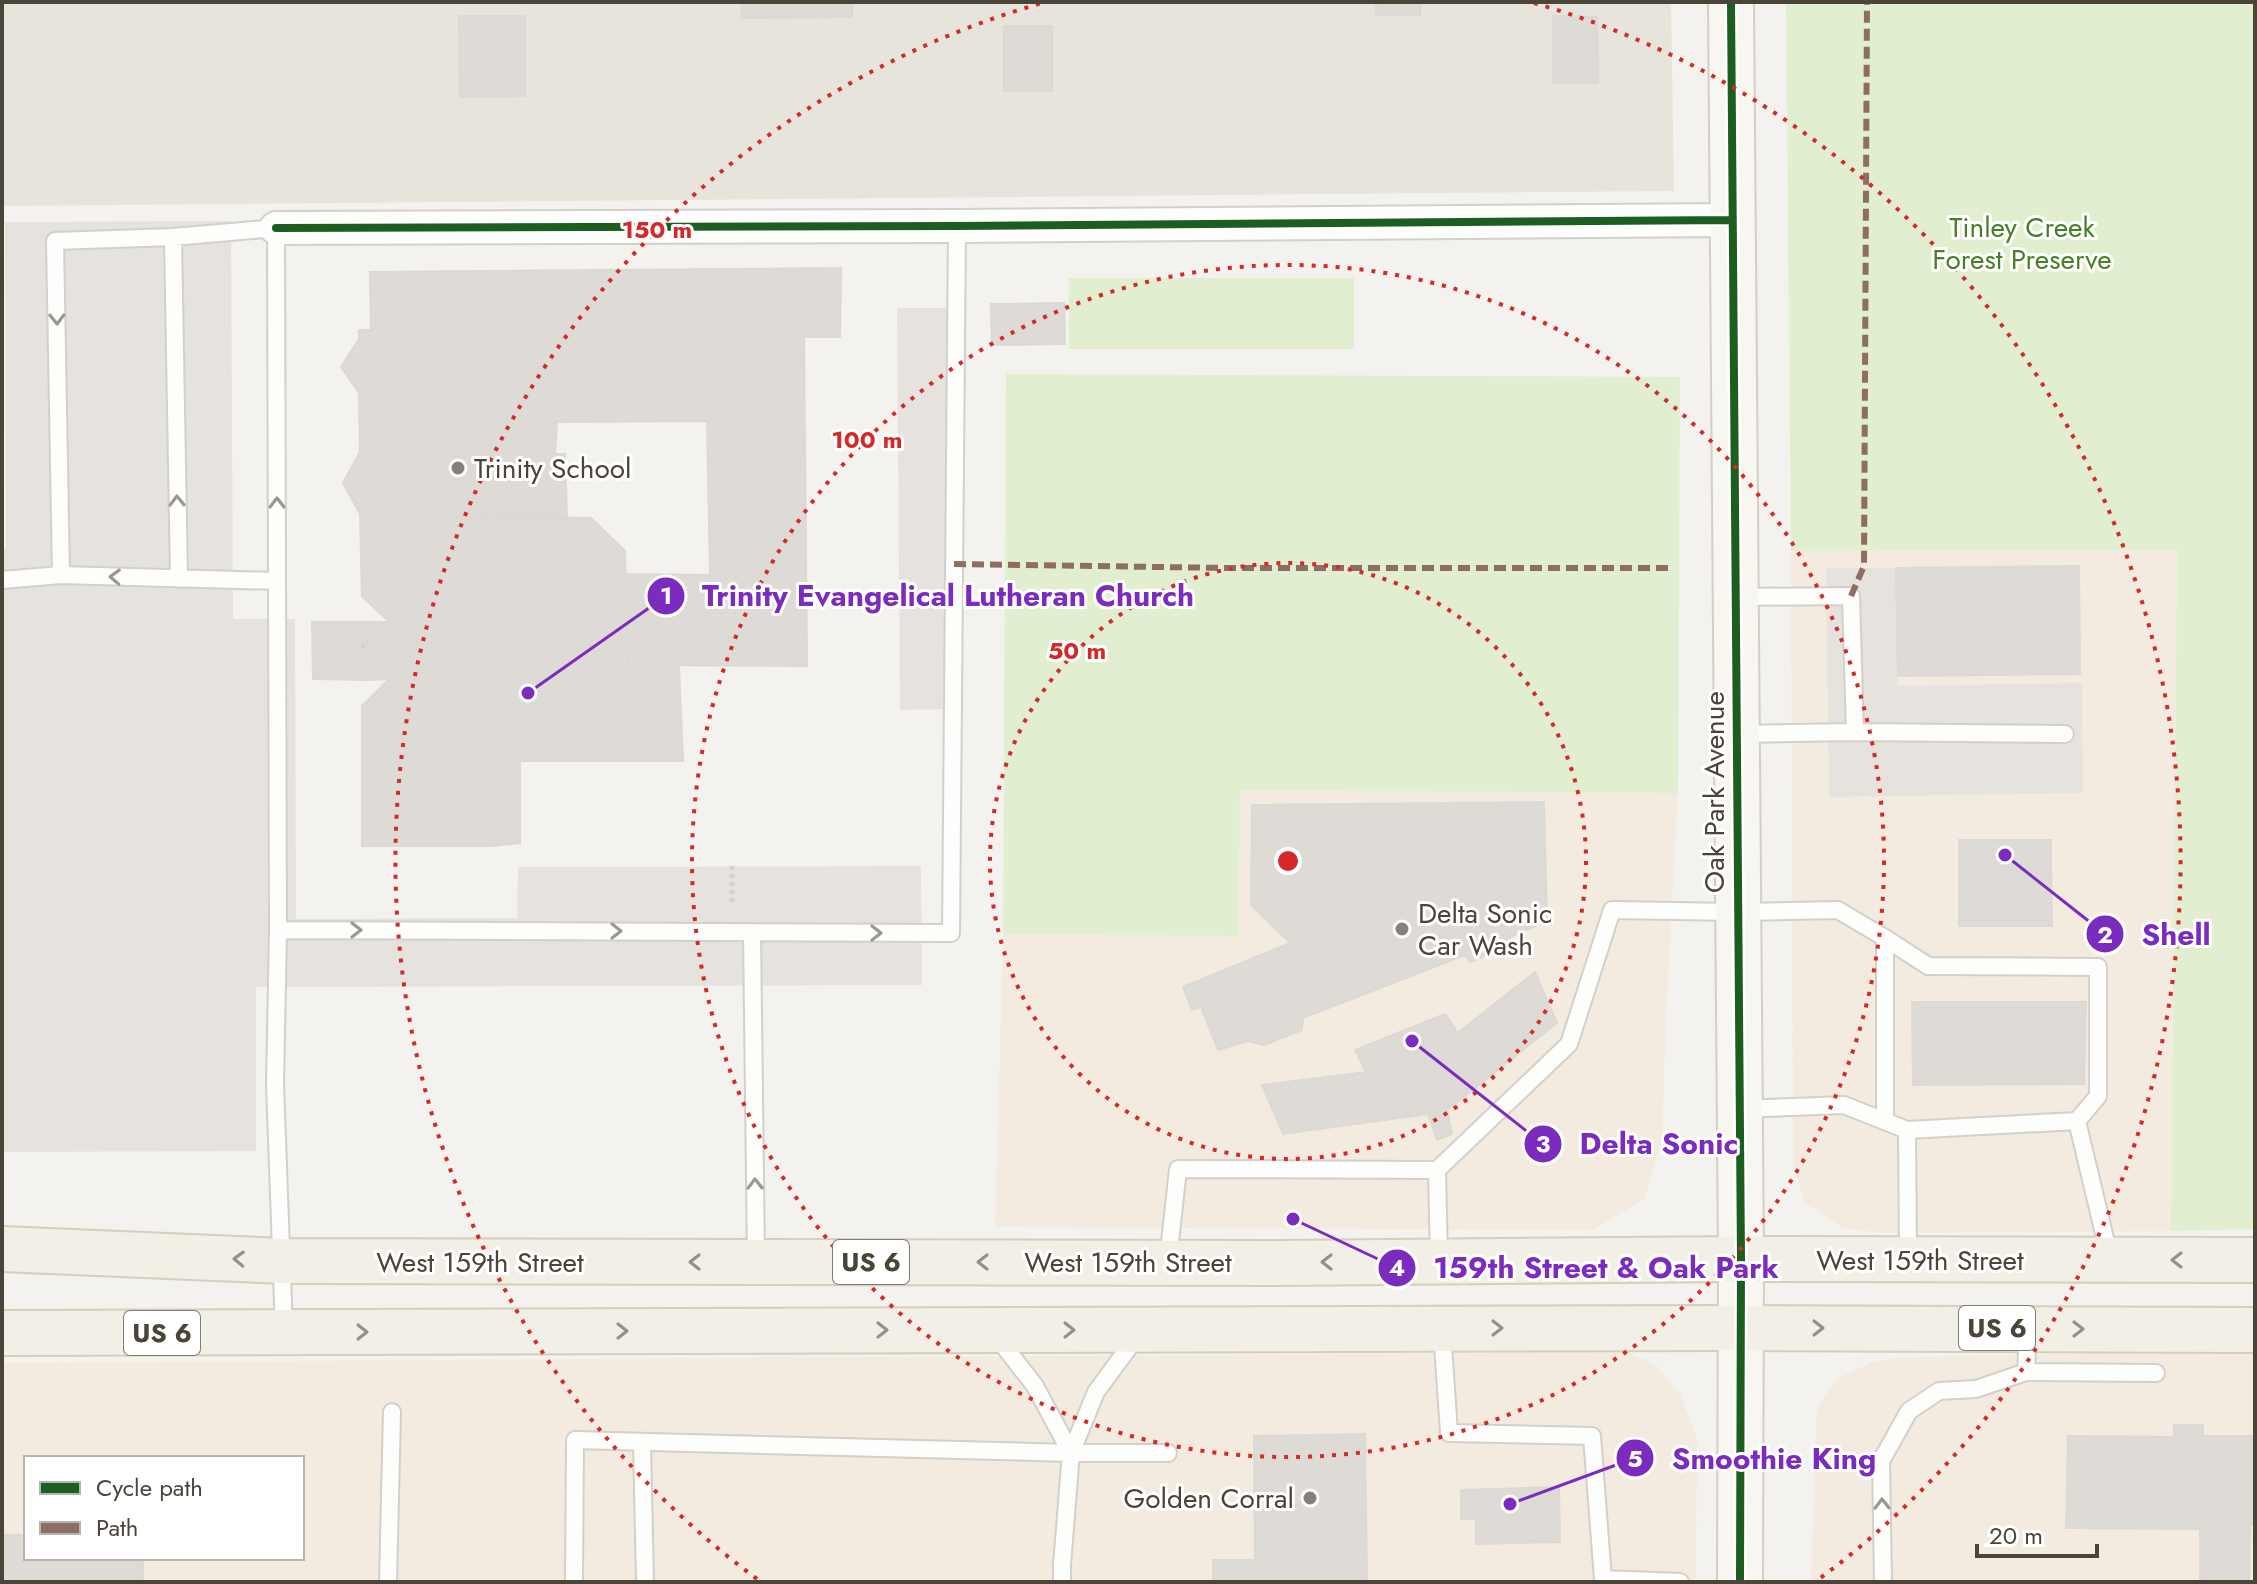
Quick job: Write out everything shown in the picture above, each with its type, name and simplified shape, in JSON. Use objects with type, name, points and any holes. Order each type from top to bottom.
[{"type":"main road","name":"West 159th Street","points":[[2,1249],[283,1261],[2255,1260]]},
{"type":"main road","name":"US 6","points":[[2,1333],[1740,1328],[2255,1330]]},
{"type":"street","name":"Oak Park Avenue","points":[[1731,2],[1741,1259],[1740,1582]]},
{"type":"street","points":[[276,228],[1731,220]]},
{"type":"lane","points":[[278,930],[951,933],[957,226]]},
{"type":"lane","points":[[61,575],[55,241],[173,237],[276,228],[278,930],[275,1085],[284,1333]]},
{"type":"lane","points":[[173,237],[179,579]]},
{"type":"lane","points":[[2,580],[61,575],[277,581]]},
{"type":"lane","points":[[1735,597],[1851,596],[1855,732]]},
{"type":"lane","points":[[1736,734],[2065,734]]},
{"type":"lane","points":[[1168,1262],[1178,1169],[1437,1170],[1569,1044],[1612,910],[1838,910],[1928,966],[2098,967],[2098,1096],[2077,1121],[1907,1130],[1844,1105],[1740,1109]]},
{"type":"lane","points":[[752,932],[756,1262]]},
{"type":"lane","points":[[1885,938],[1885,1121]]},
{"type":"lane","points":[[2077,1121],[2111,1260]]},
{"type":"lane","points":[[1907,1130],[1908,1260]]},
{"type":"lane","points":[[1437,1170],[1439,1262]]},
{"type":"lane","points":[[2026,1372],[2028,1328]]},
{"type":"lane","points":[[1442,1329],[1449,1433],[1592,1436],[1603,1579],[1680,1582]]},
{"type":"lane","points":[[991,1330],[1035,1386],[1071,1453]]},
{"type":"lane","points":[[1062,1582],[1071,1453],[1096,1392],[1141,1331]]},
{"type":"lane","points":[[1883,1582],[1881,1461],[1909,1411],[1939,1391],[1976,1389],[2026,1372],[2156,1373]]},
{"type":"lane","points":[[388,1582],[392,1412]]},
{"type":"lane","points":[[574,1582],[575,1440],[1168,1453]]},
{"type":"lane","points":[[642,1443],[645,1582]]},
{"type":"path","points":[[732,866],[732,932]]},
{"type":"shaded area","points":[[2,2],[1671,2],[1674,191],[2,206]]},
{"type":"shaded area","points":[[231,221],[233,619],[295,619],[296,919],[517,918],[518,867],[921,866],[922,985],[256,987],[256,1151],[2,1152],[5,222]]},
{"type":"shaded area","points":[[897,308],[956,308],[953,709],[900,710]]},
{"type":"shaded area","points":[[2177,549],[2171,1231],[1882,1233],[1843,1228],[1805,1203],[1793,1163],[1791,551]]},
{"type":"shaded area","points":[[1826,568],[1896,568],[1898,686],[2082,683],[2083,793],[1829,797]]},
{"type":"shaded area","points":[[1239,790],[1678,793],[1662,1143],[1644,1199],[1593,1230],[995,1227],[1003,934],[1238,936]]},
{"type":"shaded area","points":[[2255,1351],[2255,1582],[1811,1582],[1817,1407],[1838,1378],[1872,1362],[1907,1357]]},
{"type":"shaded area","points":[[1629,1352],[1657,1366],[1680,1394],[1697,1439],[1696,1582],[2,1582],[2,1363]]},
{"type":"green space","name":"Tinley Creek Forest Preserve","points":[[1786,2],[2255,2],[2255,1229],[2171,1231],[2177,550],[1791,551]]},
{"type":"green space","points":[[1069,278],[1354,278],[1354,349],[1069,349]]},
{"type":"green space","points":[[1006,374],[1680,377],[1678,793],[1240,790],[1238,936],[1003,934]]},
{"type":"building","points":[[741,2],[852,2],[852,17],[742,18]]},
{"type":"building","points":[[1376,2],[1420,2],[1420,15],[1376,15]]},
{"type":"building","points":[[459,16],[525,16],[525,96],[460,97]]},
{"type":"building","points":[[1553,16],[1597,17],[1598,83],[1553,83]]},
{"type":"building","points":[[1004,26],[1052,26],[1052,91],[1004,91]]},
{"type":"building","name":"Trinity School","points":[[841,268],[840,337],[804,337],[807,666],[628,665],[626,574],[710,575],[707,421],[557,422],[555,454],[565,454],[567,519],[360,514],[343,483],[360,452],[359,393],[341,367],[359,339],[359,330],[371,330],[370,272]]},
{"type":"building","points":[[1064,303],[1065,344],[992,345],[991,304]]},
{"type":"building","points":[[360,514],[591,518],[625,551],[628,665],[679,665],[683,761],[520,761],[520,843],[491,846],[362,846],[362,706],[389,679],[367,680],[367,622],[389,622],[362,596]]},
{"type":"building","points":[[2079,566],[2080,674],[1898,676],[1896,568]]},
{"type":"building","points":[[312,622],[367,622],[367,680],[313,679]]},
{"type":"building","name":"Delta Sonic Car Wash","points":[[1544,802],[1547,921],[1510,937],[1510,945],[1470,962],[1465,955],[1303,1018],[1302,1030],[1264,1045],[1248,1041],[1218,1050],[1201,1007],[1192,1010],[1183,987],[1290,943],[1251,905],[1252,805]]},
{"type":"building","points":[[1959,840],[2051,840],[2051,871],[1959,870]]},
{"type":"building","points":[[1959,870],[2051,871],[2052,926],[1959,926]]},
{"type":"building","points":[[1535,972],[1557,1023],[1447,1110],[1452,1134],[1437,1140],[1428,1114],[1283,1134],[1262,1085],[1416,1066]]},
{"type":"building","points":[[1912,1002],[2086,1002],[2084,1084],[1913,1085]]},
{"type":"building","points":[[1445,1014],[1458,1033],[1416,1066],[1366,1072],[1355,1050]]},
{"type":"building","points":[[2174,1425],[2203,1425],[2203,1436],[2255,1436],[2255,1524],[2250,1525],[2249,1582],[2200,1582],[2200,1529],[2066,1528],[2068,1436],[2174,1437]]},
{"type":"building","name":"Golden Corral","points":[[1365,1434],[1367,1582],[1213,1582],[1213,1560],[1255,1560],[1254,1436]]},
{"type":"building","points":[[1559,1487],[1560,1542],[1476,1544],[1476,1519],[1461,1519],[1461,1490]]},
{"type":"building","points":[[2,1535],[24,1535],[24,1560],[143,1560],[143,1582],[2,1582]]},
{"type":"marked path","points":[[1851,596],[1864,566],[1867,2]]},
{"type":"marked path","points":[[954,564],[1227,568],[1671,568]]},
{"type":"cycle path","points":[[1731,2],[1741,1259],[1740,1582]]},
{"type":"cycle path","points":[[276,228],[1731,220]]},
{"type":"place","name":"Trinity School","points":[[458,468]]},
{"type":"place","name":"Trinity Evangelical Lutheran Church","points":[[528,693]]},
{"type":"place","name":"Shell","points":[[2005,855]]},
{"type":"place","name":"Delta Sonic Car Wash","points":[[1402,929]]},
{"type":"place","name":"Delta Sonic","points":[[1412,1041]]},
{"type":"place","name":"159th Street & Oak Park","points":[[1293,1219]]},
{"type":"place","name":"Golden Corral","points":[[1310,1498]]},
{"type":"place","name":"Smoothie King","points":[[1510,1504]]}]
